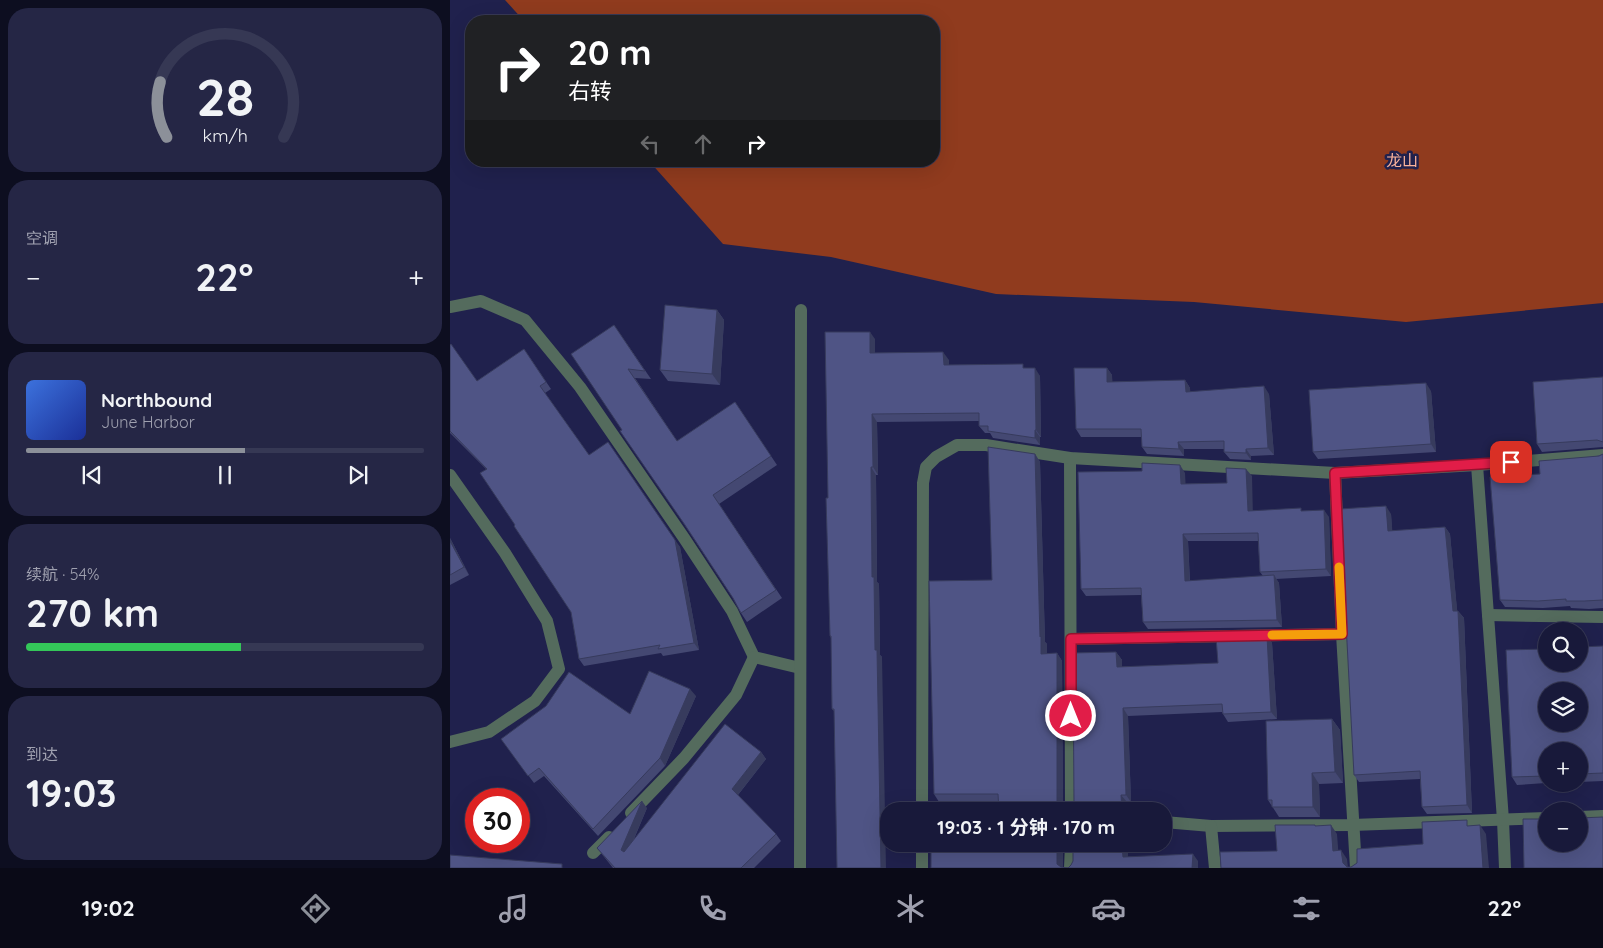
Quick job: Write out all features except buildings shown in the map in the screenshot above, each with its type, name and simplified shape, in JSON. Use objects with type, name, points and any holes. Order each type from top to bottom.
[{"type":"street","points":[[450,306],[481,301],[525,320],[580,387],[684,538],[732,611],[754,657]]},
{"type":"street","points":[[797,866],[800,668],[801,310]]},
{"type":"street","points":[[922,802],[923,483],[926,467],[936,456],[957,445],[986,445],[1070,458],[1335,473],[1478,465],[1603,455]]},
{"type":"street","points":[[1070,458],[1071,802]]},
{"type":"street","points":[[1478,465],[1506,868]]},
{"type":"street","points":[[1335,473],[1352,825],[1356,868]]},
{"type":"street","points":[[450,475],[505,553],[547,621],[559,669],[535,701],[489,732],[450,742]]},
{"type":"street","points":[[1488,615],[1603,617]]},
{"type":"street","points":[[1071,639],[1342,634]]},
{"type":"street","points":[[754,657],[800,668]]},
{"type":"street","points":[[593,853],[684,758],[736,695],[754,657]]},
{"type":"street","points":[[1588,817],[1603,816]]},
{"type":"street","points":[[1172,823],[1212,826],[1352,825],[1538,818]]},
{"type":"street","points":[[1212,826],[1214,868]]},
{"type":"street","points":[[922,852],[922,868]]},
{"type":"street","points":[[1070,852],[1070,868]]},
{"type":"green space","name":"龙山","points":[[505,0],[1603,0],[1603,303],[1406,322],[1194,302],[996,294],[831,257],[723,244],[654,167],[940,167],[940,15],[519,15]]},
{"type":"slow traffic","points":[[1272,635],[1342,634],[1339,567]]},
{"type":"route","points":[[1071,716],[1071,639],[1342,634],[1335,473],[1511,462]]}]
